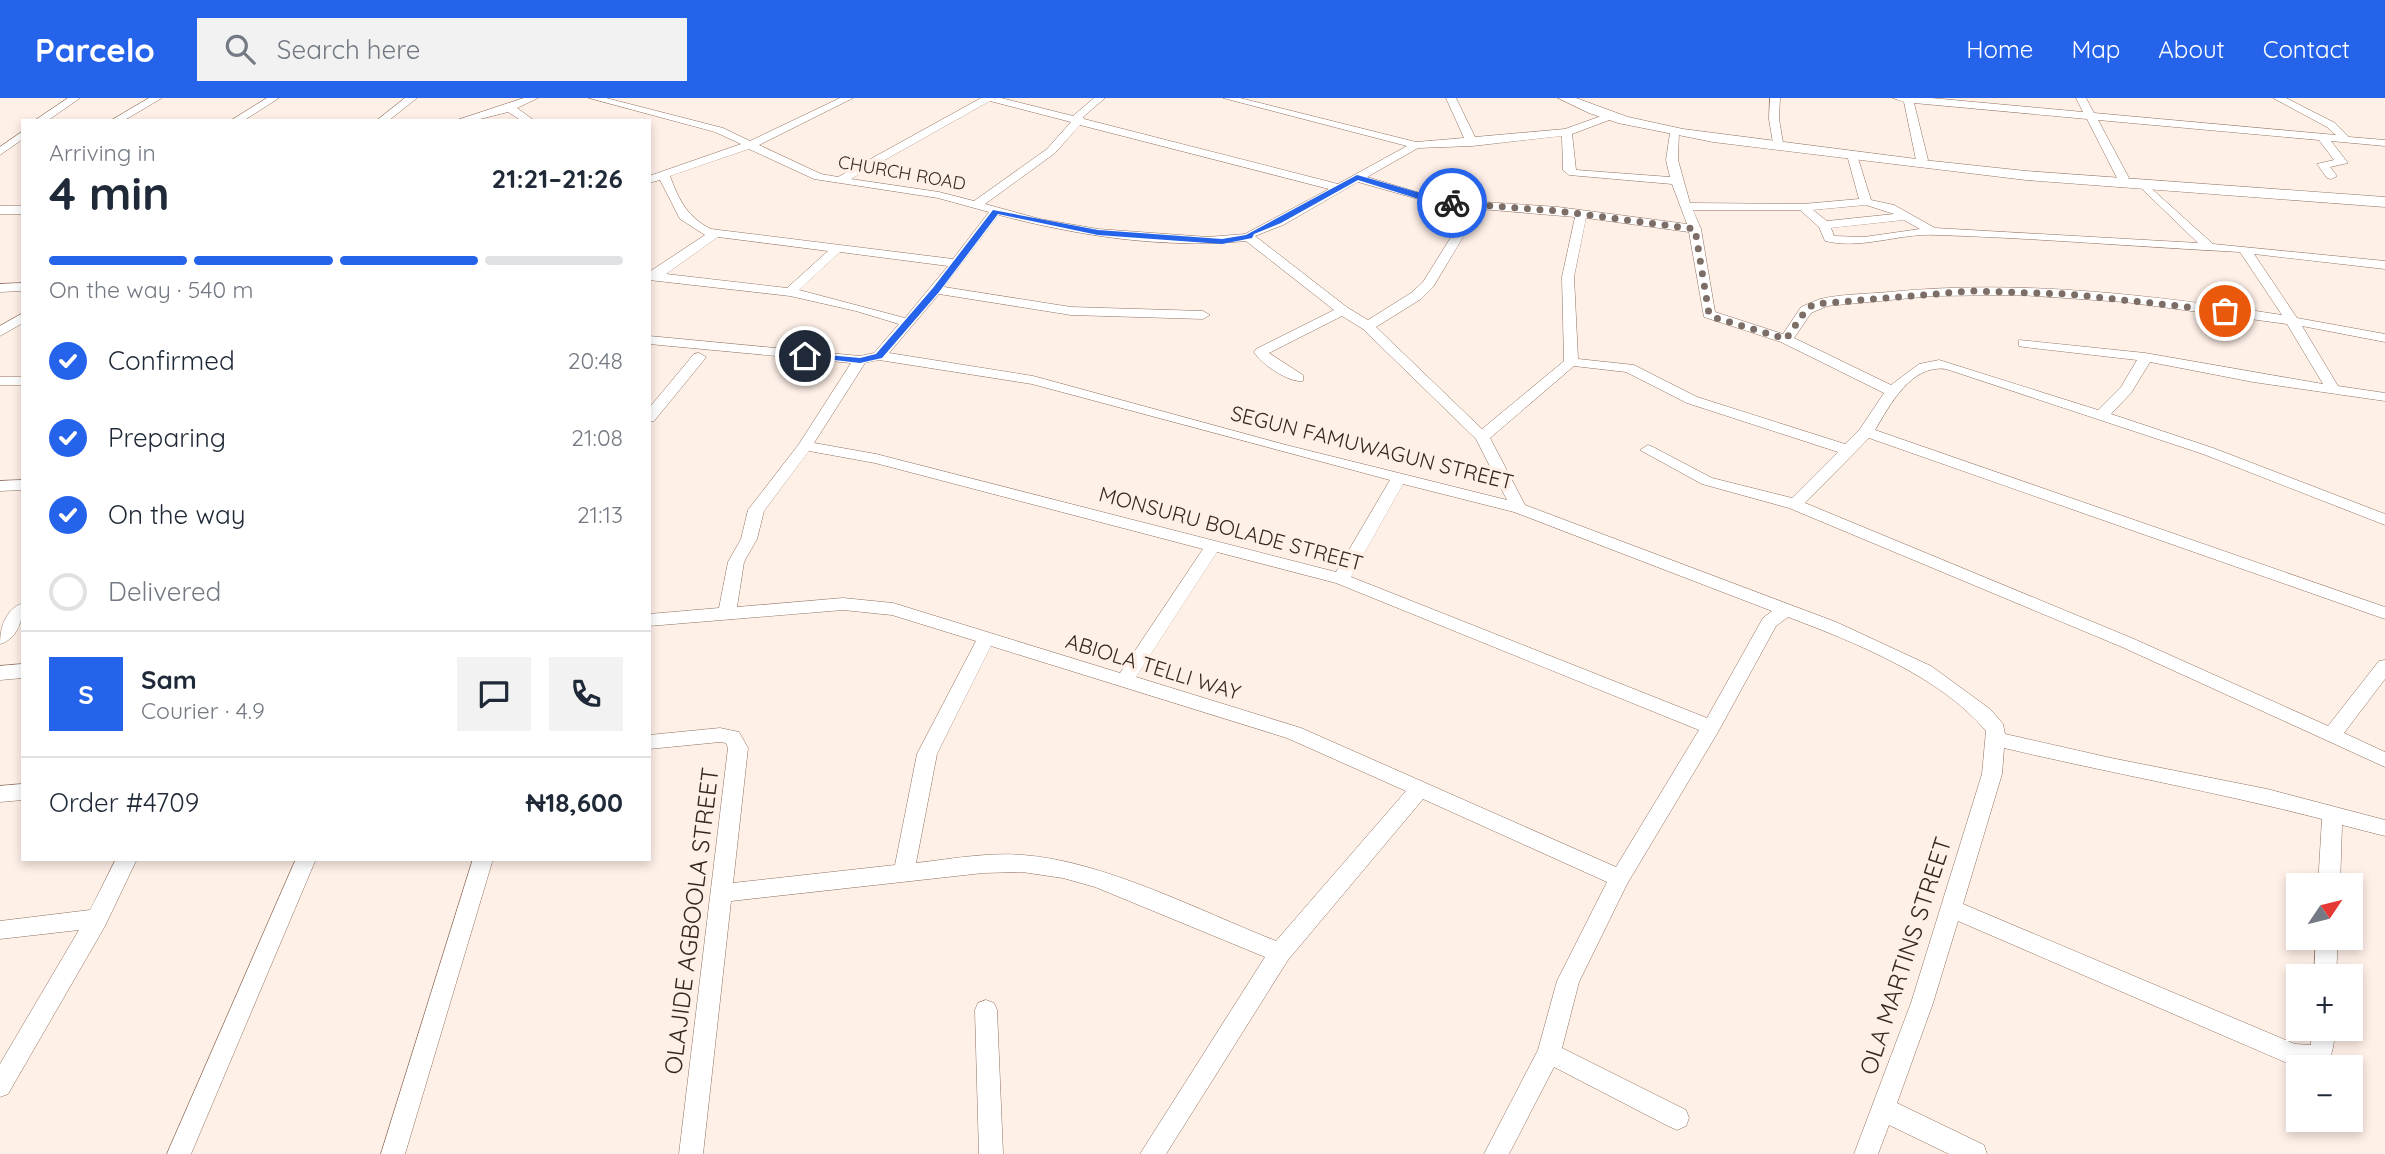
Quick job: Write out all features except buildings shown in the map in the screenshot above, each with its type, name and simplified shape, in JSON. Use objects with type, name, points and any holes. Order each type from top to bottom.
[{"type":"main road","points":[[1565,98],[1608,117],[1675,133],[2009,174],[2143,184],[2226,186]]},
{"type":"main road","points":[[1583,100],[1614,115],[1664,127],[1922,160],[2021,171],[2385,199]]},
{"type":"street","points":[[43,119],[75,98]]},
{"type":"street","points":[[119,119],[157,98]]},
{"type":"street","points":[[238,119],[274,98]]},
{"type":"street","points":[[384,119],[412,98]]},
{"type":"street","points":[[467,119],[509,108],[533,98]]},
{"type":"street","name":"CHURCH ROAD","points":[[594,98],[719,130],[807,173],[939,195],[1050,225],[1125,236],[1222,241],[1249,237],[1251,233],[1279,222],[1416,145],[1472,143],[1567,132],[1608,117]]},
{"type":"street","points":[[840,180],[989,98],[1339,188]]},
{"type":"street","points":[[976,204],[1051,151],[1079,120],[1078,116],[1100,98]]},
{"type":"street","points":[[1228,98],[1416,145]]},
{"type":"street","points":[[1451,98],[1472,143]]},
{"type":"street","points":[[1775,98],[1774,119],[1778,142]]},
{"type":"street","points":[[1898,98],[2385,143]]},
{"type":"street","points":[[1909,98],[1922,160]]},
{"type":"street","points":[[2081,98],[2123,178]]},
{"type":"street","points":[[2278,98],[2331,125],[2347,140]]},
{"type":"street","points":[[651,179],[752,144],[843,99]]},
{"type":"street","points":[[509,108],[527,119]]},
{"type":"street","points":[[1567,132],[1566,145],[1571,157],[1569,170],[1573,173],[1676,181]]},
{"type":"street","points":[[0,133],[21,133]]},
{"type":"street","points":[[1675,133],[1672,160],[1676,181],[1695,229],[1709,314],[1786,339],[1892,391]]},
{"type":"street","points":[[0,153],[21,135]]},
{"type":"street","points":[[2323,138],[2342,163],[2323,164],[2331,176]]},
{"type":"street","points":[[0,153],[21,153]]},
{"type":"street","points":[[1852,155],[1866,202]]},
{"type":"street","points":[[664,175],[680,214],[696,227],[716,233],[954,263]]},
{"type":"street","points":[[1357,178],[1425,199],[1475,207],[1558,211],[1695,229]]},
{"type":"street","points":[[2143,184],[2210,247]]},
{"type":"street","points":[[1688,206],[1803,207],[1866,202],[1890,207],[1932,231]]},
{"type":"street","points":[[1368,326],[1416,296],[1428,284],[1475,207]]},
{"type":"street","points":[[1803,207],[1824,225],[1829,238],[1835,241],[1856,242],[1932,231],[2244,249],[2385,265]]},
{"type":"street","points":[[0,210],[21,210]]},
{"type":"street","points":[[879,356],[936,290],[996,211]]},
{"type":"street","points":[[1571,362],[1568,276],[1581,216]]},
{"type":"street","points":[[1824,225],[1908,216]]},
{"type":"street","points":[[652,276],[716,233]]},
{"type":"street","points":[[1249,237],[1343,311],[1368,326],[1482,437],[1519,508]]},
{"type":"street","points":[[790,292],[837,249]]},
{"type":"street","points":[[2244,249],[2292,320],[2334,391]]},
{"type":"street","points":[[652,276],[790,292],[860,308],[908,323]]},
{"type":"street","points":[[0,288],[21,287]]},
{"type":"street","points":[[936,290],[1071,311],[1203,315]]},
{"type":"street","points":[[1786,339],[1806,310],[1814,304],[1957,291],[2068,294],[2292,320],[2385,338]]},
{"type":"street","points":[[1298,378],[1263,356],[1261,352],[1304,328],[1343,311]]},
{"type":"street","points":[[0,332],[21,318]]},
{"type":"street","name":"SEGUN FAMUWAGUN STREET","points":[[651,340],[860,360],[879,356],[1033,380],[1519,508],[1830,626],[1925,671],[1983,714],[1996,729],[1996,739]]},
{"type":"street","points":[[2024,344],[2145,357],[2334,391],[2385,397]]},
{"type":"street","points":[[651,416],[699,357]]},
{"type":"street","points":[[2099,417],[2125,394],[2135,380],[2145,357]]},
{"type":"street","points":[[727,613],[736,562],[749,539],[757,510],[805,446],[860,360]]},
{"type":"street","points":[[1482,437],[1571,362],[1629,368],[1692,400],[1848,450]]},
{"type":"street","points":[[1795,504],[1866,432],[1892,391],[1922,366],[1939,363],[2247,465],[2385,520]]},
{"type":"street","points":[[0,380],[21,381]]},
{"type":"street","points":[[1866,432],[2385,612]]},
{"type":"street","name":"MONSURU BOLADE STREET","points":[[805,446],[876,459],[1341,579],[1711,727]]},
{"type":"street","points":[[1648,450],[1707,481],[1795,504],[2128,643],[2333,734],[2385,760]]},
{"type":"street","points":[[1341,579],[1399,477]]},
{"type":"street","points":[[0,486],[21,485]]},
{"type":"street","points":[[1125,680],[1213,547]]},
{"type":"street","name":"ABIOLA TELLI WAY","points":[[651,620],[843,604],[893,609],[1294,733],[1619,878]]},
{"type":"street","points":[[1496,1154],[1549,1053],[1568,981],[1619,878],[1711,727],[1769,622],[1785,610]]},
{"type":"street","points":[[0,638],[21,612]]},
{"type":"street","points":[[904,873],[927,754],[985,639]]},
{"type":"street","points":[[2333,734],[2385,666]]},
{"type":"street","points":[[0,673],[21,671]]},
{"type":"street","name":"OLAJIDE AGBOOLA STREET","points":[[651,741],[720,735],[732,737],[738,748],[691,1154]]},
{"type":"street","points":[[1996,739],[2112,766],[2267,797],[2385,828]]},
{"type":"street","name":"OLA MARTINS STREET","points":[[1866,1154],[1922,1003],[1992,774],[1996,739]]},
{"type":"street","points":[[1152,1154],[1280,953],[1420,788]]},
{"type":"street","points":[[0,794],[21,792]]},
{"type":"street","points":[[2330,873],[2332,814]]},
{"type":"street","points":[[0,1086],[97,919],[126,861]]},
{"type":"street","points":[[177,1153],[305,861]]},
{"type":"street","points":[[393,1154],[482,861]]},
{"type":"street","points":[[722,893],[983,864],[1023,863],[1063,869],[1099,879],[1280,953]]},
{"type":"street","points":[[1949,908],[2294,1055],[2317,1057],[2322,1049],[2322,1041]]},
{"type":"street","points":[[0,930],[97,919]]},
{"type":"street","points":[[986,1010],[991,1154]]},
{"type":"street","points":[[1549,1053],[1677,1118]]},
{"type":"street","points":[[1883,1109],[1975,1154]]},
{"type":"way so far","points":[[1452,203],[1475,207],[1558,211],[1695,229],[1709,314],[1786,339],[1806,310],[1814,304],[1943,292],[2068,294],[2225,311]]},
{"type":"route","points":[[805,356],[860,360],[879,356],[936,290],[996,211],[1098,233],[1222,241],[1249,237],[1251,233],[1279,222],[1357,178],[1425,199],[1452,203]]}]
